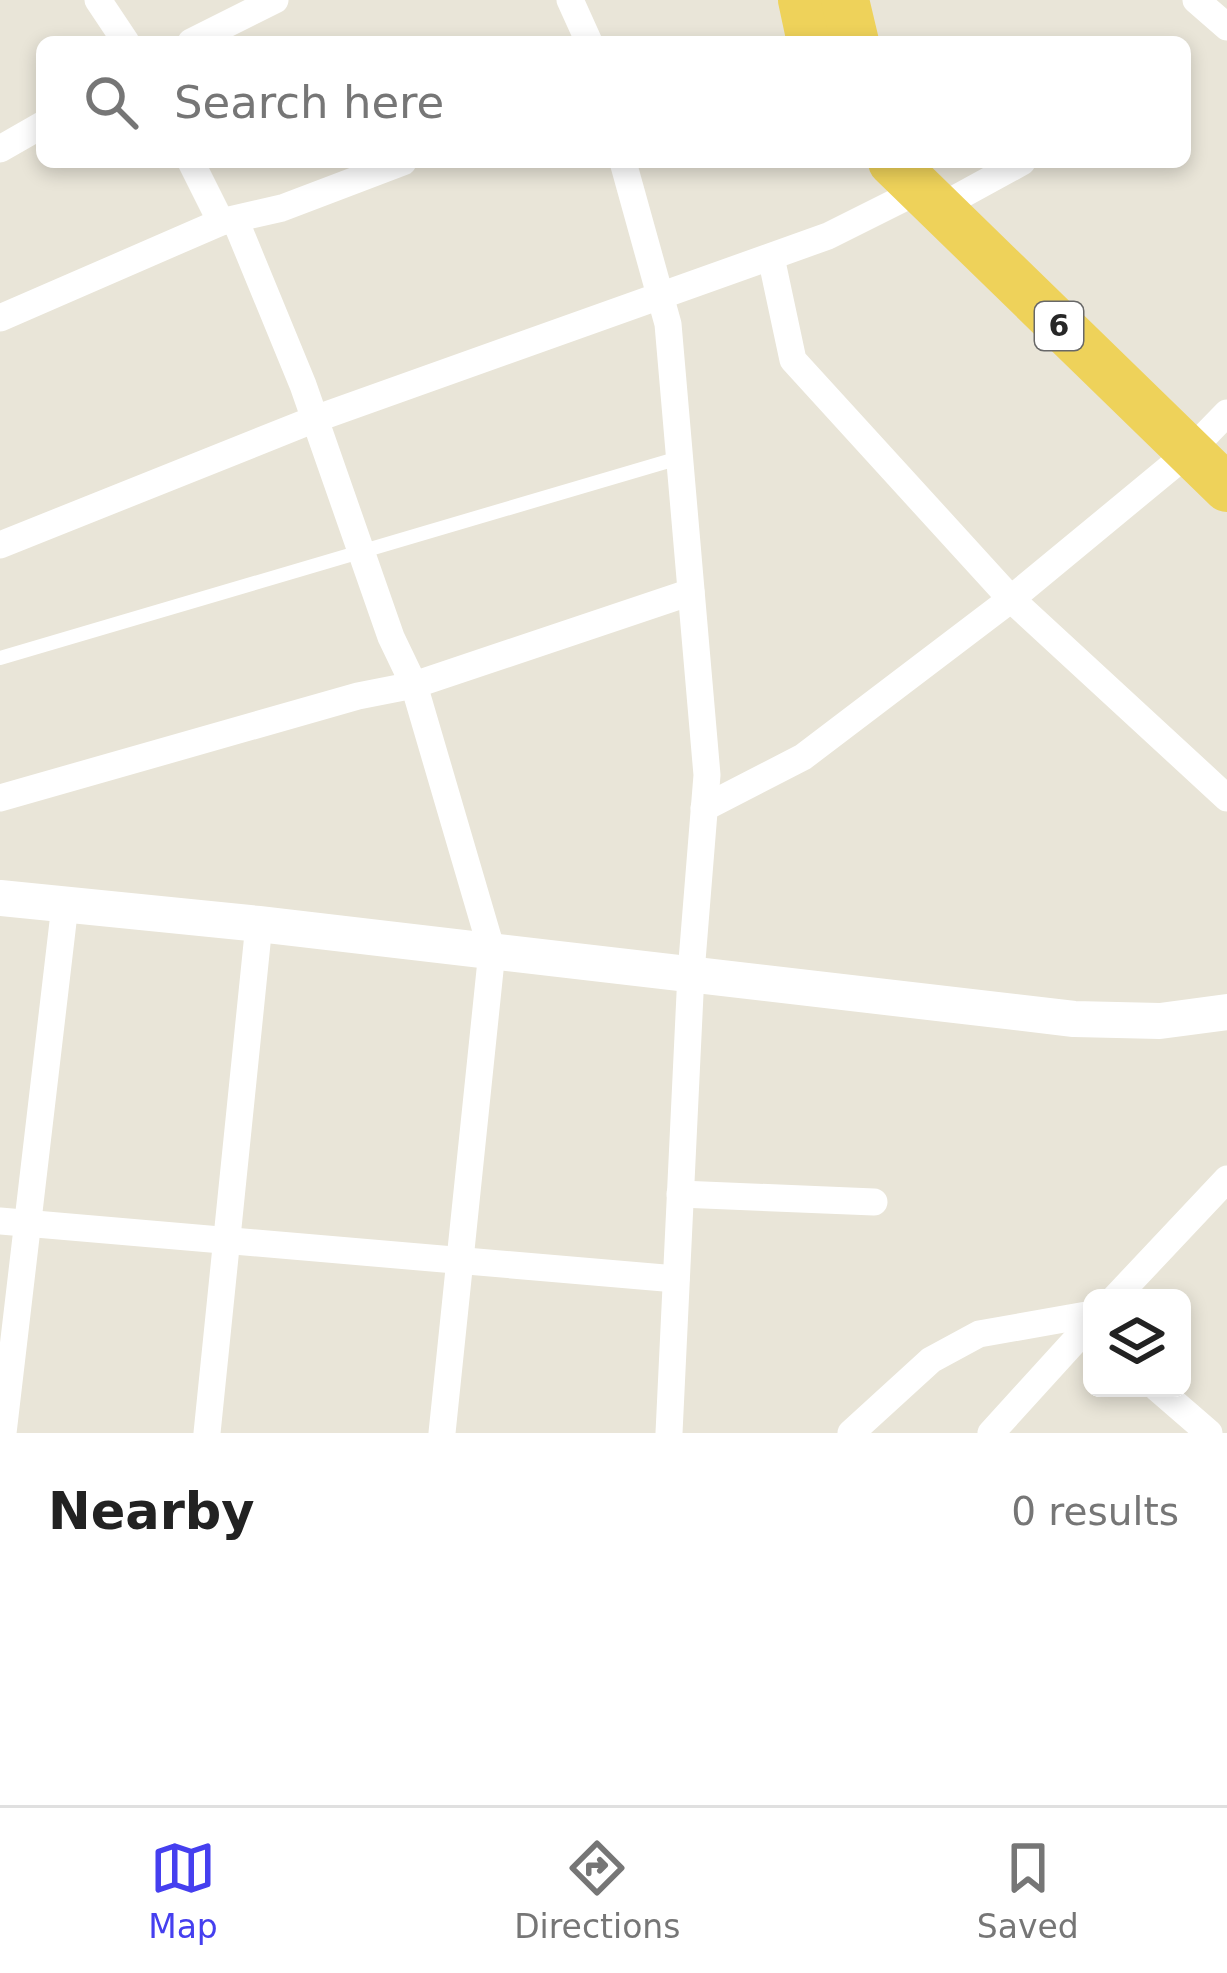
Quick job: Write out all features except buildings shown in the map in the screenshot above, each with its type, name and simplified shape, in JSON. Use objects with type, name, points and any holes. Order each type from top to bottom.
[{"type":"highway","points":[[802,0],[810,36]]},
{"type":"highway","points":[[845,0],[854,36]]},
{"type":"highway","name":"6","points":[[917,187],[1227,488]]},
{"type":"street","points":[[98,0],[122,36]]},
{"type":"street","points":[[203,36],[275,0]]},
{"type":"street","points":[[570,0],[586,36]]},
{"type":"street","points":[[1196,0],[1227,26]]},
{"type":"street","points":[[0,149],[36,128]]},
{"type":"street","points":[[194,168],[228,222],[315,419],[391,637],[414,685],[492,951],[442,1433]]},
{"type":"street","points":[[0,318],[228,222],[386,168]]},
{"type":"street","points":[[625,168],[668,324],[706,775],[691,973],[669,1433]]},
{"type":"street","points":[[0,545],[315,419],[827,236],[917,187],[997,168]]},
{"type":"street","points":[[771,257],[794,360],[1011,599],[1227,798]]},
{"type":"street","points":[[704,808],[803,757],[1011,599],[1189,452],[1227,413]]},
{"type":"street","points":[[0,798],[358,696],[414,685],[691,592]]},
{"type":"street","points":[[0,898],[1074,1019],[1160,1021],[1227,1012]]},
{"type":"street","points":[[3,1433],[14,1222],[65,905]]},
{"type":"street","points":[[207,1433],[259,924]]},
{"type":"street","points":[[1123,1289],[1227,1180]]},
{"type":"street","points":[[680,1194],[874,1202]]},
{"type":"street","points":[[14,1222],[676,1279]]},
{"type":"street","points":[[854,1432],[931,1360],[979,1334],[1083,1325]]},
{"type":"street","points":[[992,1433],[1083,1333]]},
{"type":"street","points":[[1167,1397],[1209,1433]]},
{"type":"lane","points":[[0,658],[679,458]]}]
